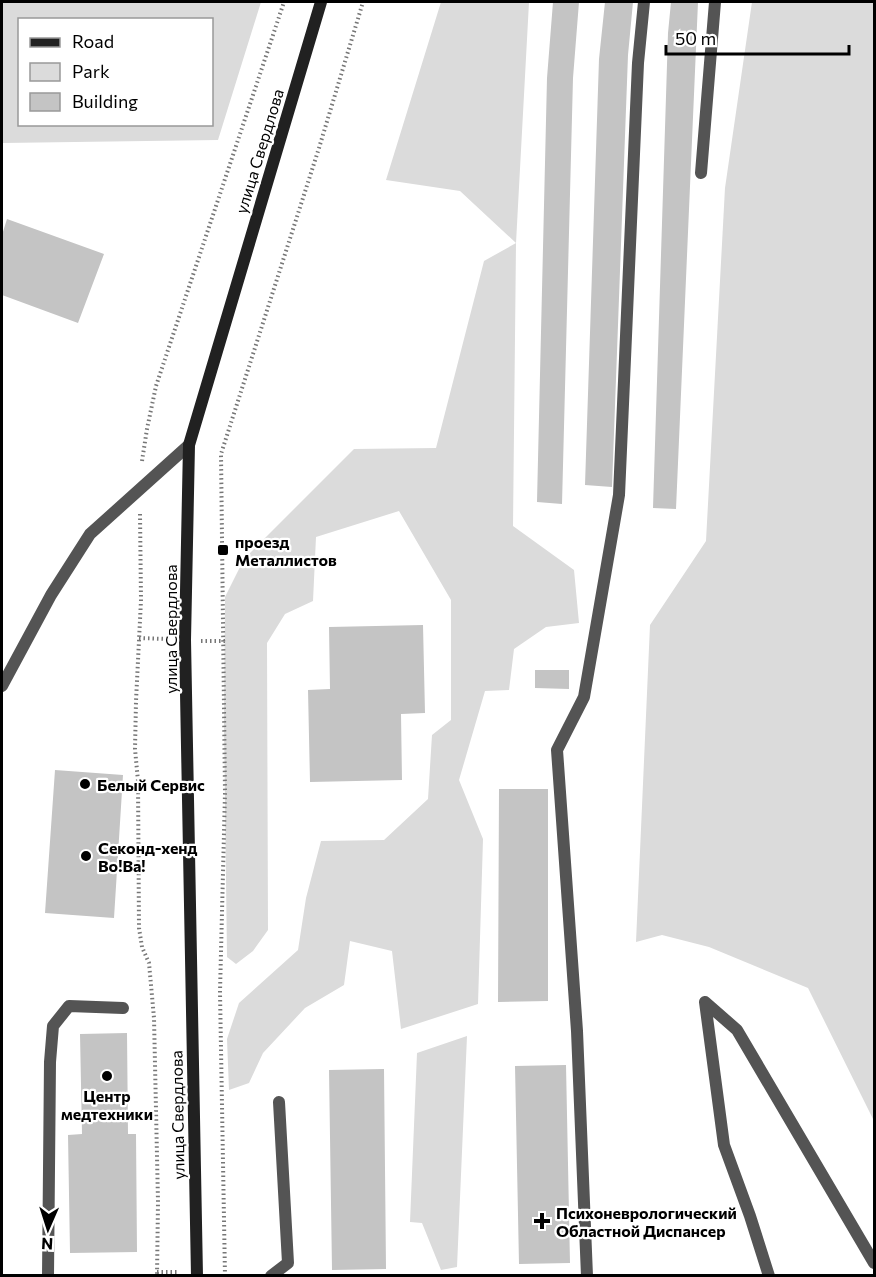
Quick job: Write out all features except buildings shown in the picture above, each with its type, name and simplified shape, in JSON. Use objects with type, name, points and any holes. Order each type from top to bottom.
[{"type":"street","name":"улица Свердлова","points":[[197,1275],[185,640],[189,445],[321,2]]},
{"type":"street","points":[[587,1275],[577,1031],[557,750],[584,697],[620,495],[638,63],[644,2]]},
{"type":"street","points":[[701,173],[715,2]]},
{"type":"street","points":[[2,686],[51,595],[90,534],[189,445]]},
{"type":"street","points":[[769,1275],[724,1145],[705,1002],[737,1030],[874,1263]]},
{"type":"street","points":[[48,1275],[50,1062],[53,1026],[69,1006],[123,1008]]},
{"type":"street","points":[[271,1275],[288,1263],[279,1102]]},
{"type":"path","points":[[225,1275],[220,992],[225,793],[221,454],[363,2]]},
{"type":"green space","points":[[2,2],[261,2],[218,140],[3,143]]},
{"type":"green space","points":[[441,2],[529,2],[516,243],[460,191],[386,180]]},
{"type":"green space","points":[[752,2],[874,2],[874,1121],[808,988],[709,947],[662,935],[636,942],[650,625],[706,541],[725,188]]},
{"type":"green space","points":[[516,243],[513,526],[574,570],[579,623],[546,627],[514,649],[509,690],[485,691],[459,780],[483,839],[478,1004],[401,1029],[392,951],[350,941],[344,985],[305,1008],[263,1053],[249,1083],[229,1090],[227,1039],[239,1003],[298,950],[306,898],[321,841],[384,840],[428,799],[432,735],[451,720],[451,600],[399,511],[316,537],[313,601],[285,614],[267,643],[268,930],[253,951],[236,964],[227,957],[225,597],[244,559],[354,449],[436,448],[484,261]]},
{"type":"green space","points":[[467,1036],[457,1267],[441,1270],[422,1223],[410,1222],[417,1053]]},
{"type":"place","name":"проезд Металлистов","points":[[223,550]]},
{"type":"place","name":"Белый Сервис","points":[[85,784]]},
{"type":"place","name":"Секонд-хенд Во!Ва!","points":[[86,856]]},
{"type":"place","name":"Центр медтехники","points":[[107,1076]]},
{"type":"place","name":"Психоневрологический Областной Диспансер","points":[[542,1221]]}]
